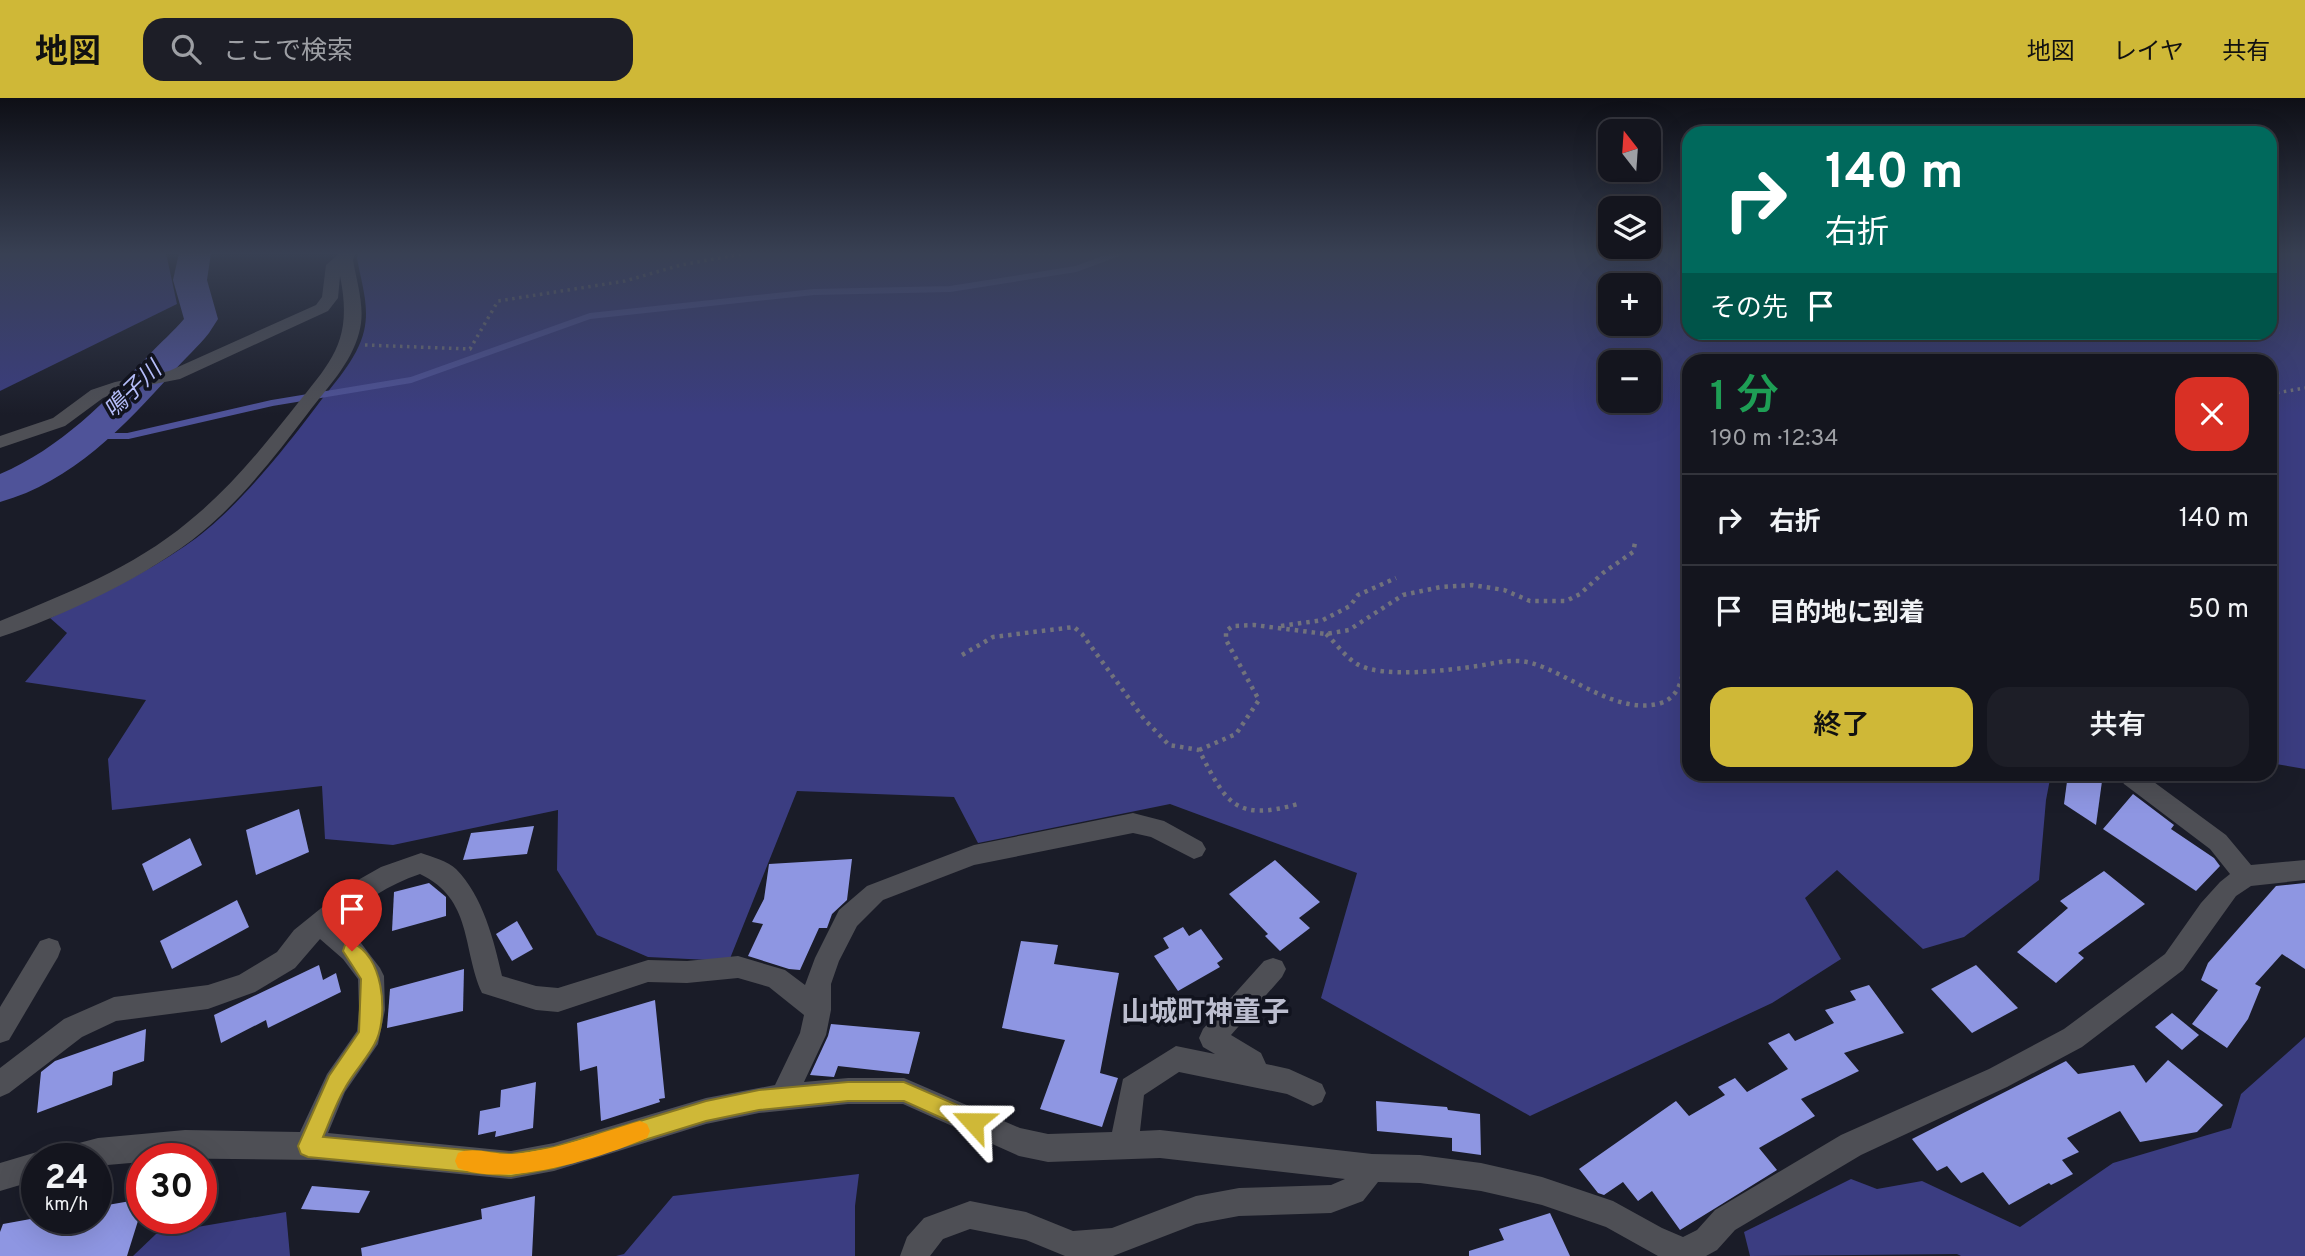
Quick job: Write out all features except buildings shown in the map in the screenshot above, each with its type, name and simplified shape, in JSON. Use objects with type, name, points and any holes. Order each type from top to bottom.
[{"type":"street","points":[[0,442],[59,422],[106,390],[174,375],[323,307]]},
{"type":"street","points":[[0,629],[118,576],[178,541],[223,500],[288,427],[327,377],[352,332],[354,307]]},
{"type":"street","points":[[2136,781],[2218,842],[2246,876]]},
{"type":"street","points":[[783,1097],[813,1035],[818,1010],[818,984],[848,918],[875,893],[974,855],[1133,823],[1156,828],[1194,849]]},
{"type":"street","points":[[0,1084],[73,1028],[114,1009],[208,996],[246,984],[286,960],[320,923],[369,885],[389,874],[421,863],[447,875],[465,901],[482,940],[491,985],[536,998],[558,1000],[648,971],[687,972],[738,967],[776,978],[818,1010]]},
{"type":"street","points":[[112,1151],[185,1144],[308,1146],[511,1165],[554,1157],[706,1111],[783,1097],[848,1091],[904,1091],[1018,1142],[1048,1148],[1160,1144],[1372,1168],[1420,1169],[1481,1177],[1542,1191],[1613,1215],[1652,1239],[1684,1252],[1713,1248],[1725,1220],[1851,1145],[1998,1078],[2073,1038],[2174,962],[2222,896],[2246,876],[2305,870]]},
{"type":"street","points":[[308,1146],[336,1083],[369,1035],[372,1010],[371,976],[352,951],[320,923]]},
{"type":"street","points":[[0,1031],[49,949]]},
{"type":"street","points":[[1254,1075],[1252,1062],[1212,1038],[1273,969]]},
{"type":"street","points":[[1124,1145],[1132,1088],[1176,1059],[1289,1082],[1313,1093]]},
{"type":"street","points":[[915,1256],[917,1247],[934,1228],[970,1215],[1026,1226],[1073,1245],[1112,1242],[1196,1210],[1239,1202],[1331,1199],[1353,1191],[1372,1168]]},
{"type":"street","points":[[0,1177],[21,1171]]},
{"type":"path","points":[[347,344],[470,349],[494,307]]},
{"type":"path","points":[[2277,393],[2305,388]]},
{"type":"path","points":[[1268,627],[1326,634],[1349,630],[1404,595],[1440,587],[1472,585],[1504,590],[1530,601],[1566,601],[1580,594],[1603,573],[1633,552],[1634,543]]},
{"type":"path","points":[[962,655],[993,637],[1074,627],[1082,634],[1144,719],[1169,745],[1199,750],[1222,743],[1244,729],[1259,700],[1226,640],[1226,631],[1233,626],[1301,625],[1323,620],[1350,606],[1358,595],[1396,578]]},
{"type":"path","points":[[1326,634],[1358,665],[1390,670],[1446,670],[1510,661],[1528,662],[1609,697],[1637,704],[1659,704],[1674,696],[1682,683]]},
{"type":"path","points":[[1199,750],[1220,792],[1243,811],[1270,813],[1298,804]]},
{"type":"shaded area","points":[[0,307],[171,307],[0,391]]},
{"type":"shaded area","points":[[365,307],[1598,307],[1598,336],[1661,336],[1661,307],[1682,307],[1682,340],[2277,340],[2277,307],[2305,307],[2305,769],[2277,764],[2277,354],[1682,354],[1682,781],[2050,781],[2039,880],[1964,937],[1923,949],[1837,870],[1805,898],[1841,959],[1772,1003],[1530,1116],[1321,998],[1357,873],[1170,804],[978,843],[954,797],[797,791],[729,961],[648,957],[597,935],[557,870],[558,810],[393,845],[325,839],[322,786],[112,810],[108,759],[146,700],[25,682],[67,633],[50,618],[169,557],[221,518],[272,463],[344,371],[361,342],[366,322]]},
{"type":"shaded area","points":[[2305,1037],[2305,1256],[1750,1256],[1744,1232],[1851,1179],[1877,1189],[1922,1181],[2020,1227],[2113,1163],[2231,1128],[2241,1094]]},
{"type":"shaded area","points":[[859,1174],[855,1206],[855,1256],[616,1256],[624,1254],[673,1196]]},
{"type":"shaded area","points":[[286,1212],[290,1256],[133,1256],[156,1234],[217,1234],[217,1224]]},
{"type":"waterway","name":"鳴子川","points":[[0,489],[47,466],[108,419],[192,331],[201,319],[197,307]]},
{"type":"waterway","points":[[89,436],[128,436],[272,403],[411,380],[590,316],[674,307]]},
{"type":"slow traffic","points":[[465,1161],[511,1165],[554,1157],[640,1131]]},
{"type":"district","name":"山城町神童子","points":[[1205,1014]]},
{"type":"route","points":[[352,951],[371,976],[372,1010],[369,1035],[336,1083],[308,1146],[511,1165],[554,1157],[706,1111],[759,1100],[848,1091],[904,1091],[973,1122]]}]
